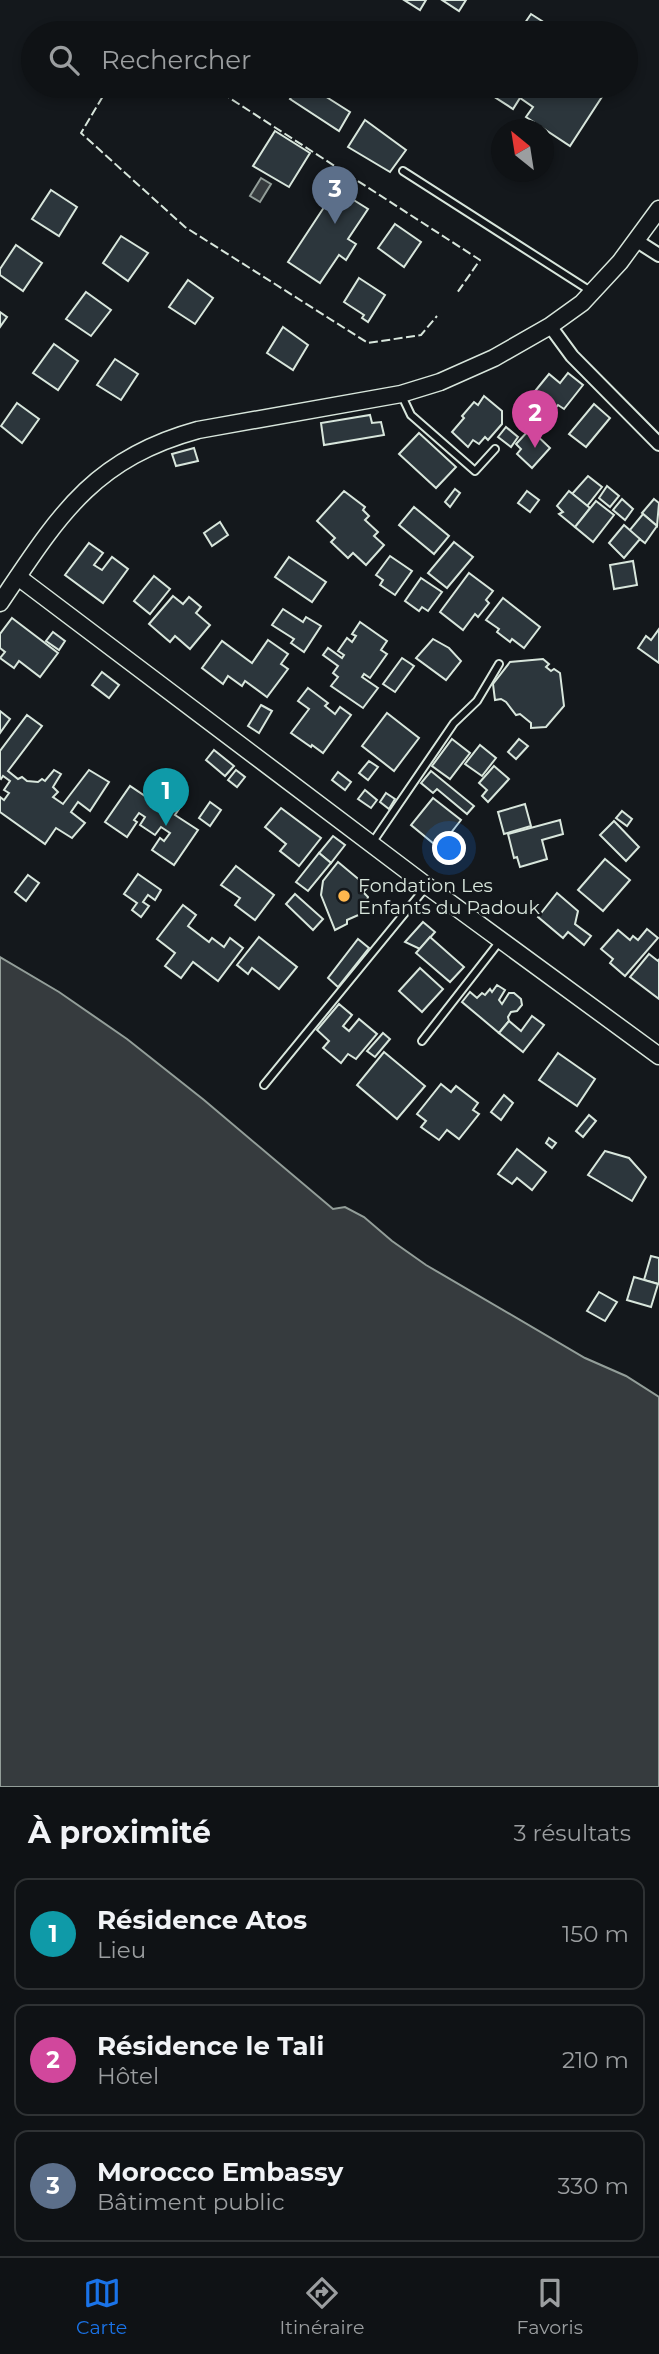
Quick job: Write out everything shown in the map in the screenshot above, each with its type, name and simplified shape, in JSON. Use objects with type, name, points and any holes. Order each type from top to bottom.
[{"type":"main road","points":[[0,603],[74,502],[104,474],[146,447],[198,430],[401,394],[440,383],[485,363],[550,326],[582,303],[637,241],[659,209]]},
{"type":"main road","points":[[18,577],[427,886],[659,1056]]},
{"type":"street","points":[[637,241],[659,255]]},
{"type":"street","points":[[550,326],[572,356],[659,444]]},
{"type":"lane","points":[[403,171],[593,293]]},
{"type":"lane","points":[[401,394],[411,415],[475,471],[495,449]]},
{"type":"lane","points":[[372,843],[454,723],[477,701],[499,664]]},
{"type":"lane","points":[[264,1085],[427,886]]},
{"type":"lane","points":[[422,1041],[502,940]]},
{"type":"shaded area","points":[[261,178],[271,184],[260,202],[250,196]]},
{"type":"shaded area","points":[[0,957],[59,992],[127,1039],[333,1209],[345,1207],[364,1217],[426,1265],[585,1358],[626,1376],[659,1397],[659,1787],[0,1787]]},
{"type":"building","points":[[404,0],[426,0],[420,10]]},
{"type":"building","points":[[442,0],[466,0],[459,11]]},
{"type":"building","points":[[531,14],[542,21],[526,21]]},
{"type":"building","points":[[328,98],[350,112],[339,131],[290,99]]},
{"type":"building","points":[[496,98],[520,98],[513,109]]},
{"type":"building","points":[[520,98],[601,98],[570,146],[554,135],[554,119],[526,117],[533,107]]},
{"type":"building","points":[[365,120],[406,150],[390,172],[348,147]]},
{"type":"building","points":[[275,131],[310,153],[289,187],[253,166]]},
{"type":"building","points":[[336,189],[368,209],[348,239],[356,244],[346,260],[339,255],[320,283],[288,262]]},
{"type":"building","points":[[51,190],[77,207],[59,236],[32,219]]},
{"type":"building","points":[[395,224],[421,242],[404,267],[378,248]]},
{"type":"building","points":[[121,236],[148,253],[128,281],[103,263]]},
{"type":"building","points":[[16,245],[42,263],[23,291],[0,275],[0,269]]},
{"type":"building","points":[[359,278],[385,295],[368,322],[362,318],[364,315],[344,302]]},
{"type":"building","points":[[188,280],[213,298],[195,324],[169,307]]},
{"type":"building","points":[[86,292],[111,310],[91,336],[66,319]]},
{"type":"building","points":[[0,312],[7,317],[0,327]]},
{"type":"building","points":[[283,327],[308,345],[293,370],[267,353]]},
{"type":"building","points":[[54,344],[78,361],[58,390],[33,373]]},
{"type":"building","points":[[115,359],[138,374],[121,400],[97,385]]},
{"type":"building","points":[[568,373],[583,385],[564,409],[558,405],[547,419],[527,401],[549,374],[560,383]]},
{"type":"building","points":[[484,396],[502,411],[502,424],[488,440],[485,437],[479,444],[473,440],[468,447],[452,432],[474,402],[478,405]]},
{"type":"building","points":[[17,403],[39,419],[22,443],[1,426]]},
{"type":"building","points":[[594,404],[610,418],[586,447],[569,434]]},
{"type":"building","points":[[370,415],[372,423],[381,422],[384,435],[324,445],[321,423]]},
{"type":"building","points":[[506,427],[518,437],[511,447],[498,437]]},
{"type":"building","points":[[530,429],[550,448],[532,468],[517,454],[521,449],[516,444]]},
{"type":"building","points":[[419,433],[456,467],[436,488],[399,454]]},
{"type":"building","points":[[194,448],[198,461],[176,466],[172,454]]},
{"type":"building","points":[[588,476],[602,487],[587,506],[572,494]]},
{"type":"building","points":[[607,486],[619,496],[610,507],[599,498]]},
{"type":"building","points":[[455,489],[460,493],[450,507],[445,502]]},
{"type":"building","points":[[344,491],[365,507],[363,510],[369,516],[365,520],[378,532],[374,536],[384,545],[366,565],[353,553],[348,558],[331,542],[335,538],[317,521]]},
{"type":"building","points":[[527,491],[539,500],[530,512],[518,503]]},
{"type":"building","points":[[569,491],[590,508],[575,527],[559,514],[563,512],[557,506]]},
{"type":"building","points":[[622,499],[633,509],[625,520],[613,510]]},
{"type":"building","points":[[654,499],[659,503],[657,526],[642,513]]},
{"type":"building","points":[[596,501],[614,515],[593,542],[575,527]]},
{"type":"building","points":[[414,507],[449,536],[434,554],[399,525]]},
{"type":"building","points":[[643,514],[657,526],[645,543],[629,531]]},
{"type":"building","points":[[220,522],[228,535],[212,546],[204,533]]},
{"type":"building","points":[[624,525],[640,539],[624,558],[609,543]]},
{"type":"building","points":[[454,542],[473,557],[447,588],[428,573]]},
{"type":"building","points":[[89,543],[103,553],[94,565],[102,570],[112,557],[128,569],[103,603],[65,575]]},
{"type":"building","points":[[390,556],[412,571],[395,595],[380,585],[383,580],[376,575]]},
{"type":"building","points":[[289,557],[326,582],[312,602],[275,577]]},
{"type":"building","points":[[633,561],[637,585],[614,589],[610,565]]},
{"type":"building","points":[[469,573],[493,591],[486,600],[489,603],[478,617],[475,614],[463,630],[440,612]]},
{"type":"building","points":[[154,576],[170,589],[150,614],[134,601]]},
{"type":"building","points":[[421,578],[442,592],[428,611],[422,607],[419,611],[405,601]]},
{"type":"building","points":[[173,596],[183,604],[189,597],[201,607],[196,613],[210,625],[190,649],[175,636],[170,642],[149,624]]},
{"type":"building","points":[[503,598],[540,627],[524,648],[512,639],[510,642],[497,632],[499,629],[486,620]]},
{"type":"building","points":[[283,609],[303,622],[306,617],[321,626],[304,652],[291,643],[294,639],[272,625]]},
{"type":"building","points":[[12,618],[58,653],[40,677],[19,661],[14,668],[0,658],[5,652],[0,648],[0,634]]},
{"type":"building","points":[[360,622],[387,641],[381,650],[387,654],[370,678],[364,674],[362,677],[378,688],[363,708],[331,686],[338,677],[333,673],[338,666],[323,655],[328,648],[342,658],[344,655],[338,651],[347,638],[352,642],[356,636],[352,634]]},
{"type":"building","points":[[659,629],[659,663],[638,648],[646,636],[651,640]]},
{"type":"building","points":[[53,632],[65,641],[59,650],[46,641]]},
{"type":"building","points":[[433,639],[449,648],[461,661],[446,680],[416,658]]},
{"type":"building","points":[[268,640],[288,654],[281,664],[288,669],[267,697],[245,681],[242,686],[228,676],[223,684],[202,668],[222,641],[252,663]]},
{"type":"building","points":[[402,658],[414,666],[395,692],[383,684]]},
{"type":"building","points":[[543,659],[549,664],[546,667],[560,673],[564,706],[546,727],[531,728],[531,723],[520,714],[516,715],[506,702],[495,700],[493,684],[510,662]]},
{"type":"building","points":[[102,672],[119,685],[109,698],[92,685]]},
{"type":"building","points":[[308,688],[328,703],[325,706],[335,714],[340,707],[351,715],[323,753],[291,733],[309,709],[298,701]]},
{"type":"building","points":[[261,705],[272,711],[259,733],[248,726]]},
{"type":"building","points":[[0,711],[10,719],[0,733]]},
{"type":"building","points":[[387,713],[419,738],[394,771],[362,746]]},
{"type":"building","points":[[27,715],[42,726],[8,771],[18,779],[22,777],[27,781],[38,782],[42,779],[45,781],[54,770],[61,774],[53,787],[58,792],[53,797],[63,804],[89,770],[109,782],[90,811],[78,802],[71,812],[85,823],[72,838],[56,828],[45,844],[0,812],[0,797],[4,800],[9,793],[4,790],[10,781],[3,776],[0,778],[0,751]]},
{"type":"building","points":[[452,739],[470,753],[450,779],[432,766]]},
{"type":"building","points":[[519,739],[528,746],[516,759],[508,752]]},
{"type":"building","points":[[480,745],[496,758],[482,776],[465,764]]},
{"type":"building","points":[[214,750],[234,766],[225,776],[206,760]]},
{"type":"building","points":[[369,761],[378,767],[368,780],[359,773]]},
{"type":"building","points":[[494,766],[509,779],[488,802],[482,796],[487,790],[479,783]]},
{"type":"building","points":[[236,770],[245,777],[237,787],[228,780]]},
{"type":"building","points":[[431,771],[474,806],[467,814],[437,789],[433,793],[421,783]]},
{"type":"building","points":[[338,772],[351,782],[345,790],[332,780]]},
{"type":"building","points":[[169,785],[180,793],[174,801],[181,806],[175,815],[198,830],[174,865],[152,850],[160,838],[164,841],[170,833],[161,827],[155,835],[140,825],[145,817],[139,813],[134,820],[137,822],[127,837],[105,822],[130,786],[151,800],[157,791],[163,795]]},
{"type":"building","points":[[365,790],[377,800],[371,808],[358,799]]},
{"type":"building","points":[[386,793],[395,799],[389,809],[380,802]]},
{"type":"building","points":[[433,798],[461,820],[439,848],[411,825]]},
{"type":"building","points":[[210,802],[221,810],[210,826],[199,818]]},
{"type":"building","points":[[525,804],[531,826],[504,834],[498,812]]},
{"type":"building","points":[[281,808],[321,838],[299,866],[280,851],[286,844],[265,827]]},
{"type":"building","points":[[622,811],[632,819],[627,826],[616,818]]},
{"type":"building","points":[[560,820],[563,834],[542,840],[547,859],[520,867],[517,857],[514,858],[508,834]]},
{"type":"building","points":[[614,821],[639,847],[626,861],[600,835]]},
{"type":"building","points":[[333,836],[345,845],[331,863],[319,853]]},
{"type":"building","points":[[319,853],[331,863],[308,891],[296,882]]},
{"type":"building","points":[[605,859],[630,880],[603,911],[578,890]]},
{"type":"building","name":"Fondation Les Enfants du Padouk","points":[[338,862],[368,887],[363,892],[368,897],[363,913],[347,920],[347,924],[335,930],[321,895],[323,881]]},
{"type":"building","points":[[236,866],[274,895],[255,920],[235,905],[240,898],[221,885]]},
{"type":"building","points":[[138,874],[161,890],[155,900],[148,895],[143,902],[149,906],[141,917],[132,910],[137,903],[124,894]]},
{"type":"building","points":[[28,875],[39,883],[26,901],[15,892]]},
{"type":"building","points":[[557,893],[578,911],[575,924],[591,936],[584,945],[568,932],[563,938],[538,917]]},
{"type":"building","points":[[295,894],[323,919],[313,930],[286,904]]},
{"type":"building","points":[[183,905],[196,915],[188,926],[209,942],[212,938],[224,947],[230,938],[243,948],[218,981],[193,962],[181,978],[165,966],[175,953],[157,939]]},
{"type":"building","points":[[423,922],[435,932],[420,949],[405,942]]},
{"type":"building","points":[[647,929],[658,938],[625,976],[610,963],[613,959],[601,949],[618,930],[630,940],[633,936],[638,940]]},
{"type":"building","points":[[259,937],[297,967],[279,989],[252,968],[248,974],[237,965]]},
{"type":"building","points":[[430,937],[464,967],[450,982],[416,953]]},
{"type":"building","points":[[358,939],[369,948],[338,987],[328,978]]},
{"type":"building","points":[[649,954],[658,961],[659,959],[659,999],[630,977]]},
{"type":"building","points":[[420,968],[443,989],[422,1012],[399,991]]},
{"type":"building","points":[[497,985],[505,990],[499,1000],[502,1004],[509,993],[514,993],[521,999],[522,1005],[517,1011],[511,1012],[509,1021],[499,1033],[462,1002],[470,992],[477,998],[490,989],[492,992]]},
{"type":"building","points":[[339,1004],[352,1015],[343,1026],[349,1031],[359,1019],[377,1034],[356,1059],[348,1054],[341,1063],[323,1048],[329,1041],[317,1030]]},
{"type":"building","points":[[532,1016],[544,1025],[523,1052],[499,1033],[509,1021],[521,1031]]},
{"type":"building","points":[[383,1033],[390,1039],[375,1057],[367,1051]]},
{"type":"building","points":[[384,1052],[425,1086],[397,1119],[357,1085]]},
{"type":"building","points":[[558,1053],[595,1079],[577,1106],[539,1080]]},
{"type":"building","points":[[441,1084],[451,1092],[456,1086],[478,1103],[473,1110],[479,1114],[459,1139],[447,1130],[439,1140],[421,1127],[426,1121],[417,1114]]},
{"type":"building","points":[[504,1095],[513,1103],[501,1120],[491,1112]]},
{"type":"building","points":[[589,1115],[596,1121],[583,1137],[576,1131]]},
{"type":"building","points":[[549,1138],[556,1143],[552,1148],[546,1143]]},
{"type":"building","points":[[517,1149],[546,1172],[532,1190],[517,1178],[512,1184],[498,1174]]},
{"type":"building","points":[[605,1151],[629,1158],[646,1177],[632,1201],[588,1175]]},
{"type":"building","points":[[651,1256],[659,1258],[659,1284],[644,1280]]},
{"type":"building","points":[[634,1277],[658,1284],[651,1307],[627,1300]]},
{"type":"building","points":[[599,1292],[617,1302],[605,1321],[587,1311]]},
{"type":"fence","points":[[102,98],[81,133],[185,227],[368,343],[421,335],[437,316]]},
{"type":"fence","points":[[230,98],[480,260],[457,293]]},
{"type":"place","name":"Morocco Embassy","points":[[335,224]]},
{"type":"place","name":"Résidence le Tali","points":[[535,448]]},
{"type":"place","name":"Résidence Atos","points":[[166,826]]},
{"type":"place","name":"Fondation Les Enfants du Padouk","points":[[344,896]]}]
